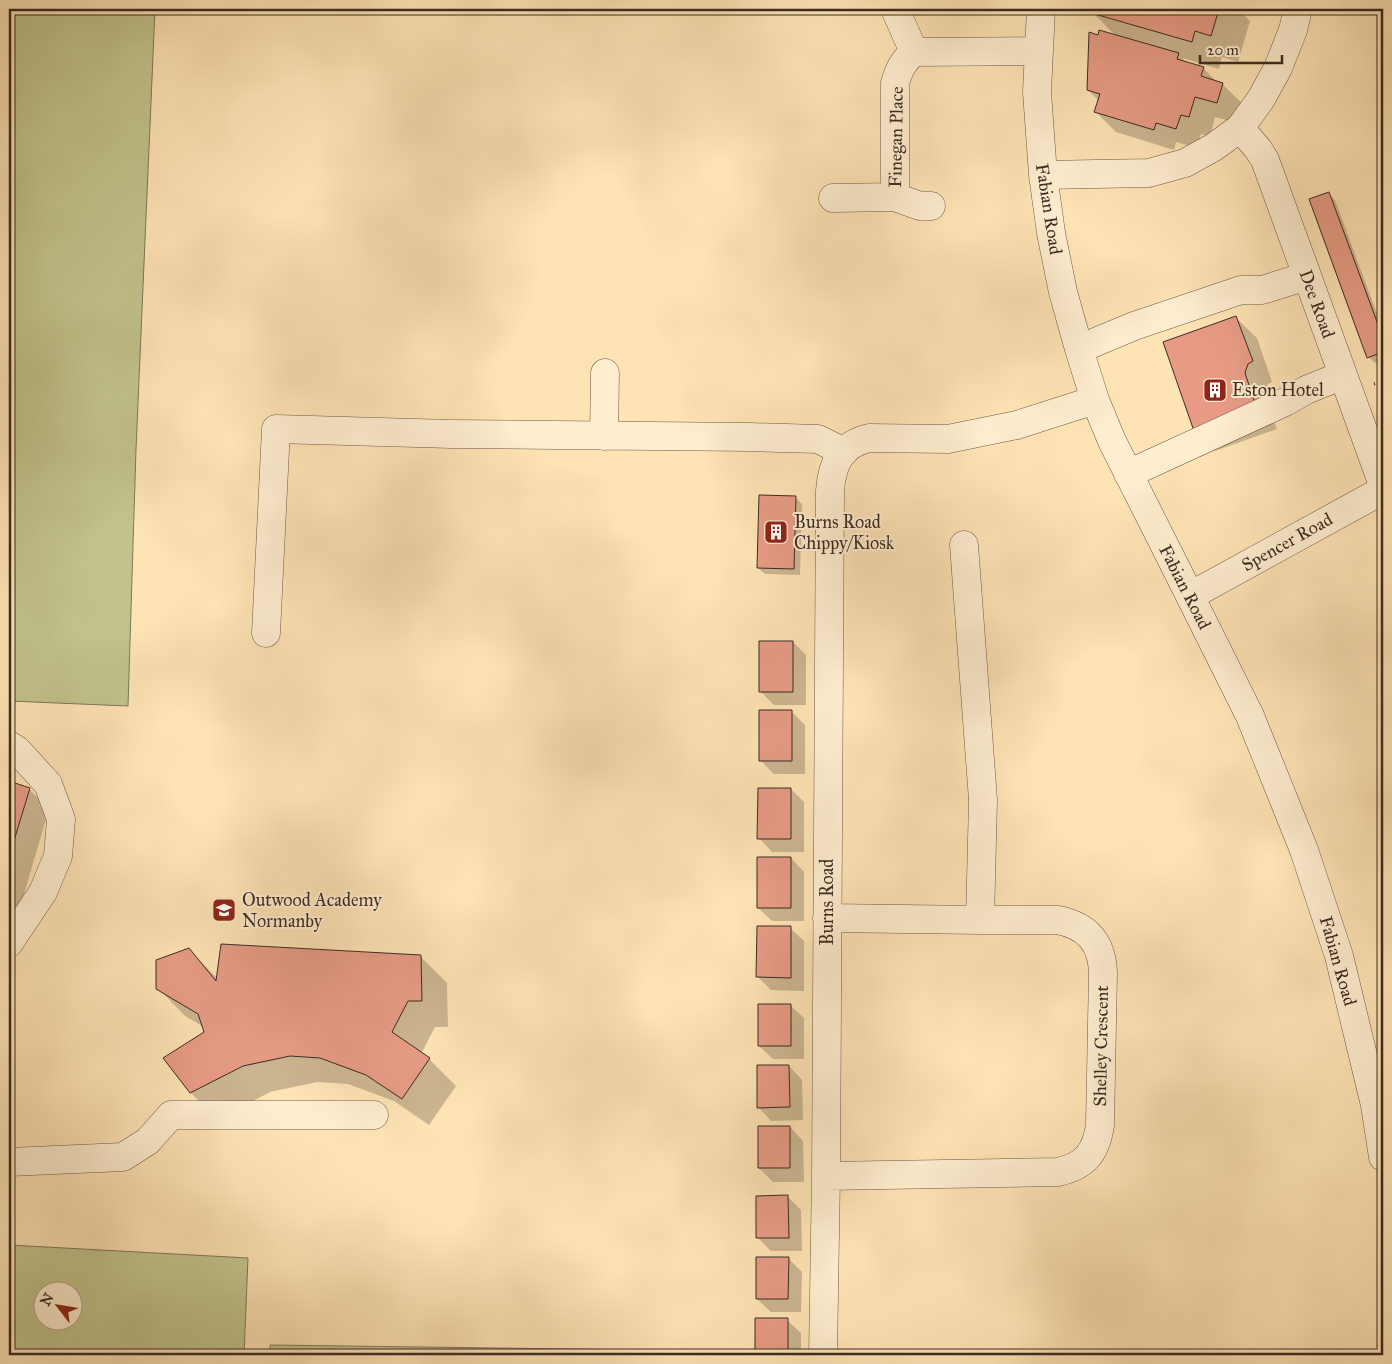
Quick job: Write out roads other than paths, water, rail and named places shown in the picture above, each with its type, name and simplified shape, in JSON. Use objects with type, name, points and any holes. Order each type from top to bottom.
[{"type":"street","points":[[896,9],[914,52],[1039,51]]},
{"type":"street","name":"Fabian Road","points":[[1041,9],[1037,92],[1042,175],[1051,233],[1079,348],[1095,400],[1112,441],[1250,716],[1304,850],[1339,956],[1375,1105],[1383,1157]]},
{"type":"street","points":[[1042,175],[1149,173],[1185,162],[1214,147],[1240,128],[1261,99],[1278,68],[1293,30],[1298,9]]},
{"type":"street","name":"Finegan Place","points":[[895,197],[895,83],[906,58],[914,52]]},
{"type":"street","name":"Dee Road","points":[[1240,128],[1265,160],[1383,485]]},
{"type":"street","name":"Finegan Place","points":[[833,198],[895,197],[920,206],[931,206]]},
{"type":"street","points":[[1079,348],[1167,314],[1241,290],[1262,290],[1307,276]]},
{"type":"street","points":[[604,436],[605,373]]},
{"type":"street","points":[[1128,474],[1285,402],[1306,390],[1343,375]]},
{"type":"street","points":[[266,633],[276,429],[451,434],[818,439],[844,452],[858,441],[869,438],[948,439],[1017,425],[1095,400]]},
{"type":"street","name":"Burns Road","points":[[823,1355],[826,1176],[830,491],[832,475],[837,462],[844,452]]},
{"type":"street","name":"Spencer Road","points":[[1190,596],[1383,490]]},
{"type":"street","points":[[964,545],[982,800],[980,920]]},
{"type":"street","points":[[9,745],[17,750],[48,784],[61,819],[58,856],[55,865],[43,892],[9,943]]},
{"type":"street","name":"Shelley Crescent","points":[[826,1176],[1058,1172],[1072,1169],[1083,1161],[1093,1151],[1098,1139],[1100,1125],[1103,972],[1103,960],[1092,938],[1082,928],[1058,920],[827,918]]},
{"type":"street","points":[[9,1162],[123,1157],[148,1142],[171,1115],[374,1115]]},
{"type":"place","name":"Eston Hotel","points":[[1215,390]]},
{"type":"place","name":"Burns Road Chippy/Kiosk","points":[[776,532]]},
{"type":"place","name":"Outwood Academy Normanby","points":[[224,910]]}]
